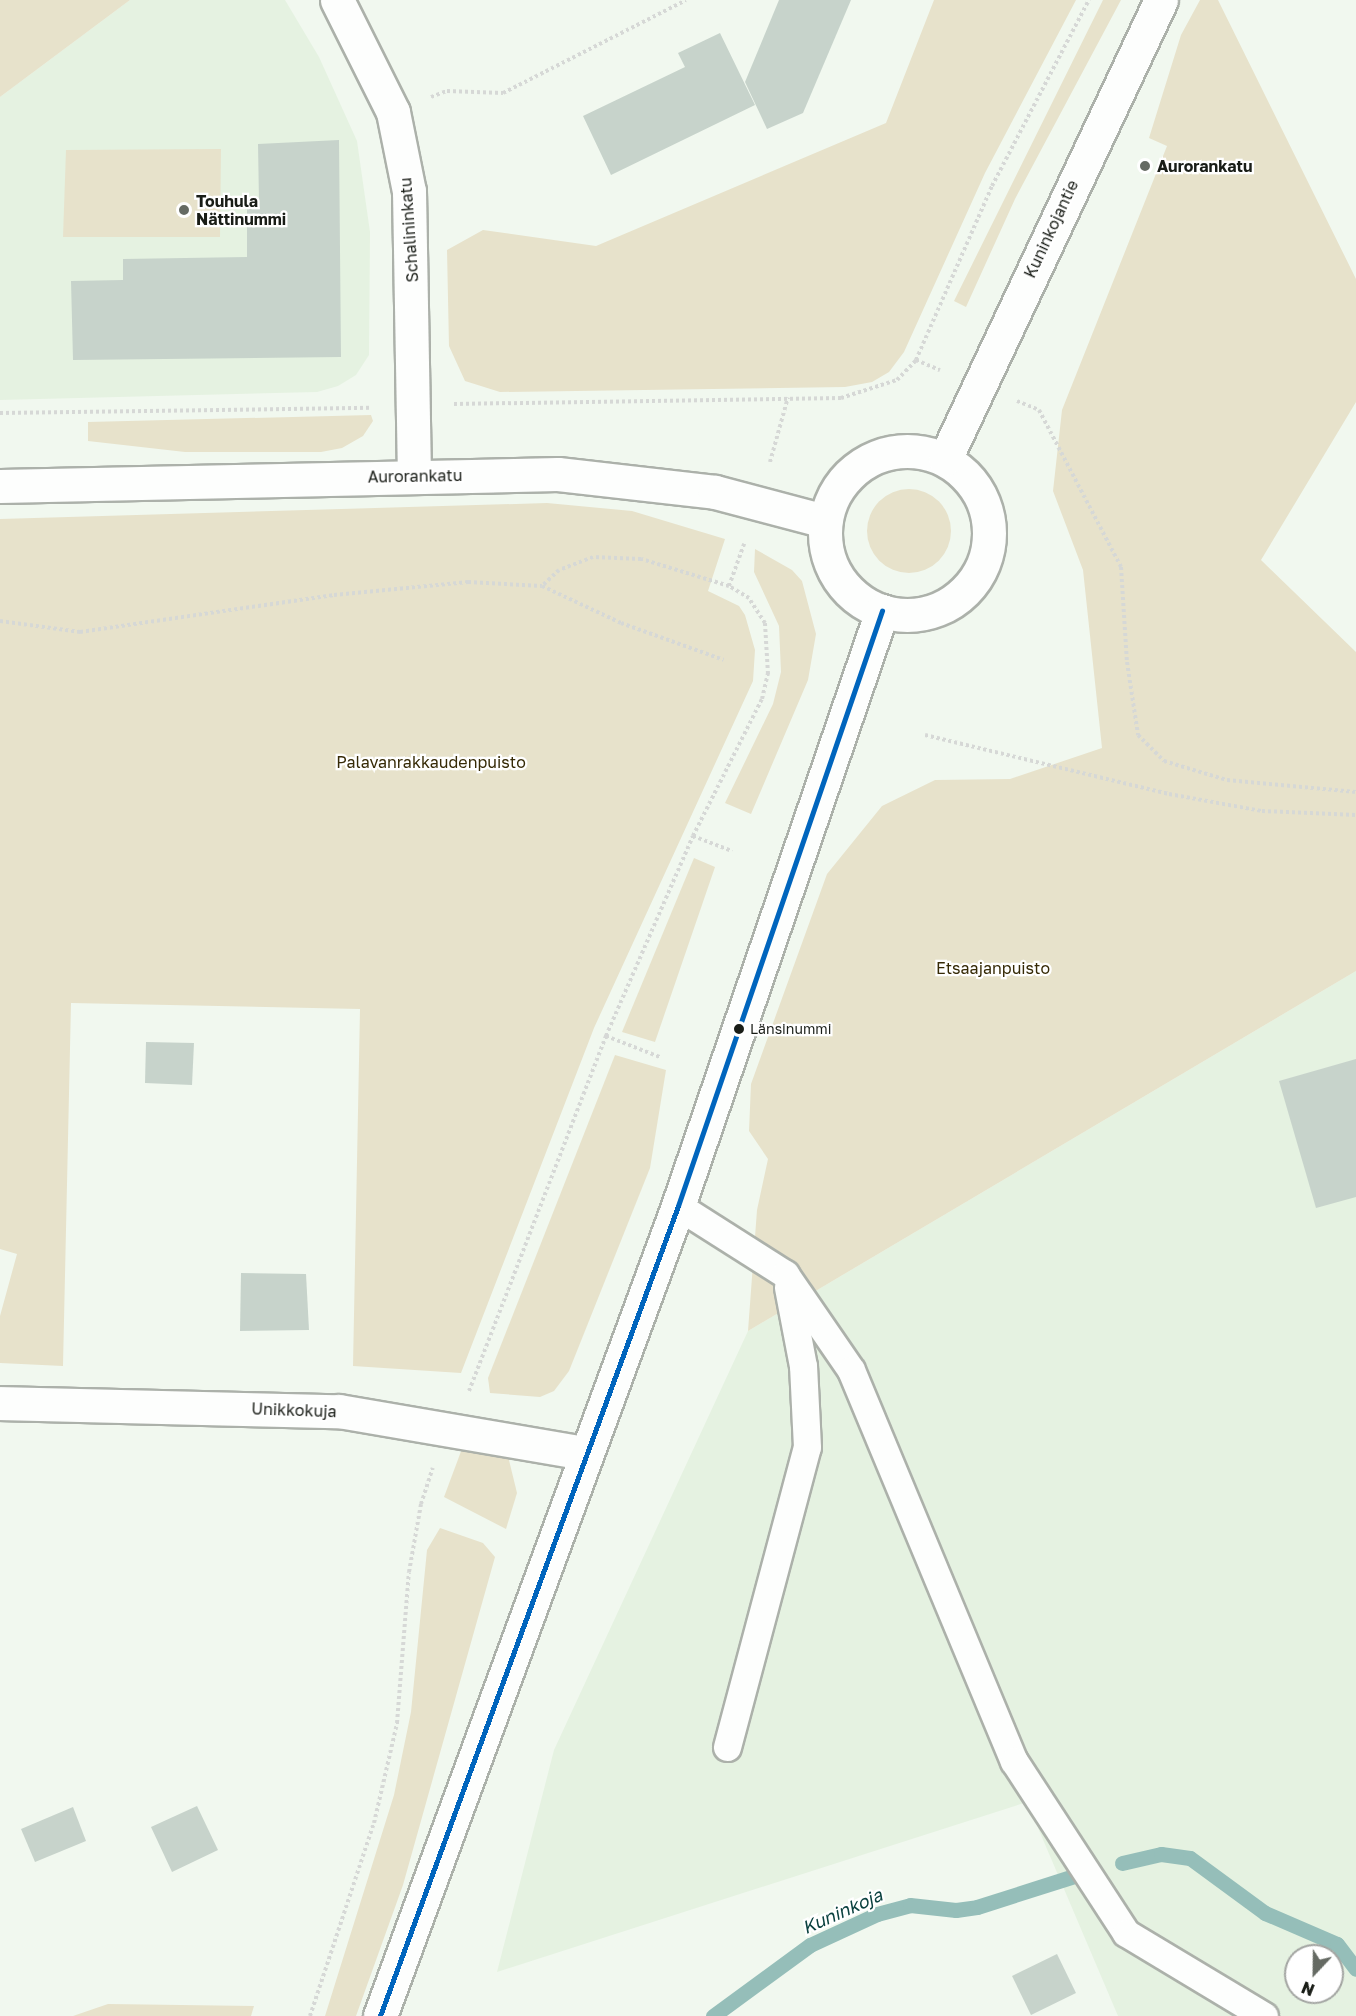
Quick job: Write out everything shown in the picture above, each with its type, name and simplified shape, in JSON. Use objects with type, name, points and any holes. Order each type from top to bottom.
[{"type":"main road","name":"Schalininkatu","points":[[337,0],[393,112],[409,191],[413,247],[414,475]]},
{"type":"main road","name":"Kuninkojantie","points":[[945,459],[1161,0]]},
{"type":"main road","points":[[924,452],[945,459],[963,472],[987,510],[986,555],[963,593],[944,606],[901,615],[882,611],[842,585],[825,543],[825,521],[843,480],[879,454],[924,452]]},
{"type":"main road","name":"Aurorankatu","points":[[0,486],[414,475],[558,474],[628,480],[715,492],[825,521]]},
{"type":"main road","points":[[380,2016],[585,1453],[678,1206],[882,611]]},
{"type":"main road","name":"Unikkokuja","points":[[0,1403],[339,1411],[448,1426],[585,1453]]},
{"type":"lane","points":[[678,1206],[785,1274],[851,1370],[1014,1761],[1126,1933],[1264,2016]]},
{"type":"lane","points":[[727,1747],[807,1447],[803,1366],[785,1274]]},
{"type":"path","points":[[393,112],[447,91],[502,93],[686,0]]},
{"type":"path","points":[[788,397],[841,398],[874,391],[897,380],[916,360],[992,186],[1089,0]]},
{"type":"path","points":[[1039,410],[1121,567],[1127,662],[1138,735],[1164,761],[1227,780],[1356,792]]},
{"type":"path","points":[[310,2016],[374,1823],[402,1695],[408,1572],[421,1504],[448,1426],[472,1385],[606,1036],[693,836],[745,737],[768,674],[765,623],[749,598],[729,586],[641,559],[593,557],[559,570],[542,586]]},
{"type":"path","points":[[0,621],[80,632],[334,595],[468,582],[542,586],[621,623],[724,660]]},
{"type":"path","points":[[925,735],[1192,798],[1262,811],[1356,815]]},
{"type":"path","points":[[693,836],[732,851]]},
{"type":"path","points":[[606,1036],[660,1057]]},
{"type":"shaded area","name":"Touhula Nättinummi","points":[[130,0],[285,0],[319,57],[357,141],[370,232],[369,355],[356,375],[338,386],[317,392],[0,400],[0,97]]},
{"type":"shaded area","points":[[1356,971],[1356,2016],[1118,2016],[1027,1802],[497,1972],[554,1750],[748,1331]]},
{"type":"green space","points":[[0,0],[130,0],[0,97]]},
{"type":"green space","points":[[934,0],[1076,0],[985,173],[904,352],[889,372],[872,382],[845,387],[500,392],[465,381],[449,346],[447,250],[483,230],[596,246],[886,123]]},
{"type":"green space","points":[[1103,0],[1121,0],[1015,199],[966,307],[954,301]]},
{"type":"green space","name":"Etsaajanpuisto","points":[[1200,0],[1218,0],[1356,279],[1356,402],[1261,560],[1356,652],[1356,971],[748,1331],[757,1210],[768,1159],[749,1131],[751,1084],[827,874],[882,806],[935,780],[1010,779],[1102,748],[1083,570],[1053,491],[1062,410],[1167,146],[1149,138],[1181,35]]},
{"type":"green space","points":[[221,149],[220,237],[63,237],[66,150]]},
{"type":"green space","points":[[371,415],[373,421],[363,436],[342,448],[321,452],[185,452],[88,441],[88,422]]},
{"type":"green space","points":[[909,489],[925,492],[939,501],[948,515],[951,531],[948,547],[939,561],[925,570],[909,573],[893,570],[879,561],[870,547],[867,531],[870,515],[879,501],[893,492]]},
{"type":"green space","name":"Palavanrakkaudenpuisto","points":[[547,503],[632,511],[725,539],[708,591],[739,606],[745,615],[755,650],[753,681],[594,1028],[461,1373],[353,1366],[360,1009],[71,1003],[63,1366],[0,1363],[0,1316],[17,1254],[0,1249],[0,519]]},
{"type":"green space","points":[[755,549],[792,570],[802,581],[816,634],[808,680],[751,814],[725,803],[773,704],[781,672],[779,626],[754,572]]},
{"type":"green space","points":[[694,858],[715,867],[655,1042],[622,1032]]},
{"type":"green space","points":[[615,1055],[666,1070],[650,1168],[569,1371],[554,1391],[540,1397],[490,1393],[488,1378]]},
{"type":"green space","points":[[463,1446],[508,1456],[517,1493],[506,1529],[444,1497]]},
{"type":"green space","points":[[440,1528],[483,1543],[495,1557],[403,1885],[356,2016],[325,2016],[394,1795],[411,1712],[427,1550]]},
{"type":"green space","points":[[108,2004],[254,2006],[251,2016],[73,2016]]},
{"type":"building","points":[[779,0],[851,0],[803,113],[767,129],[745,82]]},
{"type":"building","points":[[720,33],[755,105],[611,175],[583,116],[685,67],[678,53]]},
{"type":"building","name":"Touhula Nättinummi","points":[[339,140],[341,357],[73,360],[71,281],[123,280],[123,259],[247,257],[247,203],[259,202],[258,144]]},
{"type":"building","points":[[146,1042],[194,1043],[192,1085],[145,1083]]},
{"type":"building","points":[[1356,1059],[1356,1197],[1316,1208],[1279,1081]]},
{"type":"building","points":[[241,1273],[306,1274],[309,1330],[240,1331]]},
{"type":"building","points":[[197,1806],[218,1850],[172,1872],[151,1827]]},
{"type":"building","points":[[73,1807],[86,1841],[35,1862],[21,1829]]},
{"type":"building","points":[[1057,1954],[1076,1993],[1031,2015],[1012,1976]]},
{"type":"waterway","name":"Kuninkoja","points":[[1122,1863],[1161,1854],[1190,1858],[1265,1913],[1337,1944],[1356,1969]]},
{"type":"waterway","name":"Kuninkoja","points":[[713,2016],[810,1945],[877,1914],[910,1905],[956,1910],[977,1907],[1074,1876]]},
{"type":"transit line","points":[[380,2016],[678,1206],[882,611]]},
{"type":"place","name":"Aurorankatu","points":[[1145,166]]},
{"type":"place","name":"Touhula Nättinummi","points":[[184,210]]},
{"type":"place","name":"Länsinummi","points":[[739,1029]]}]
